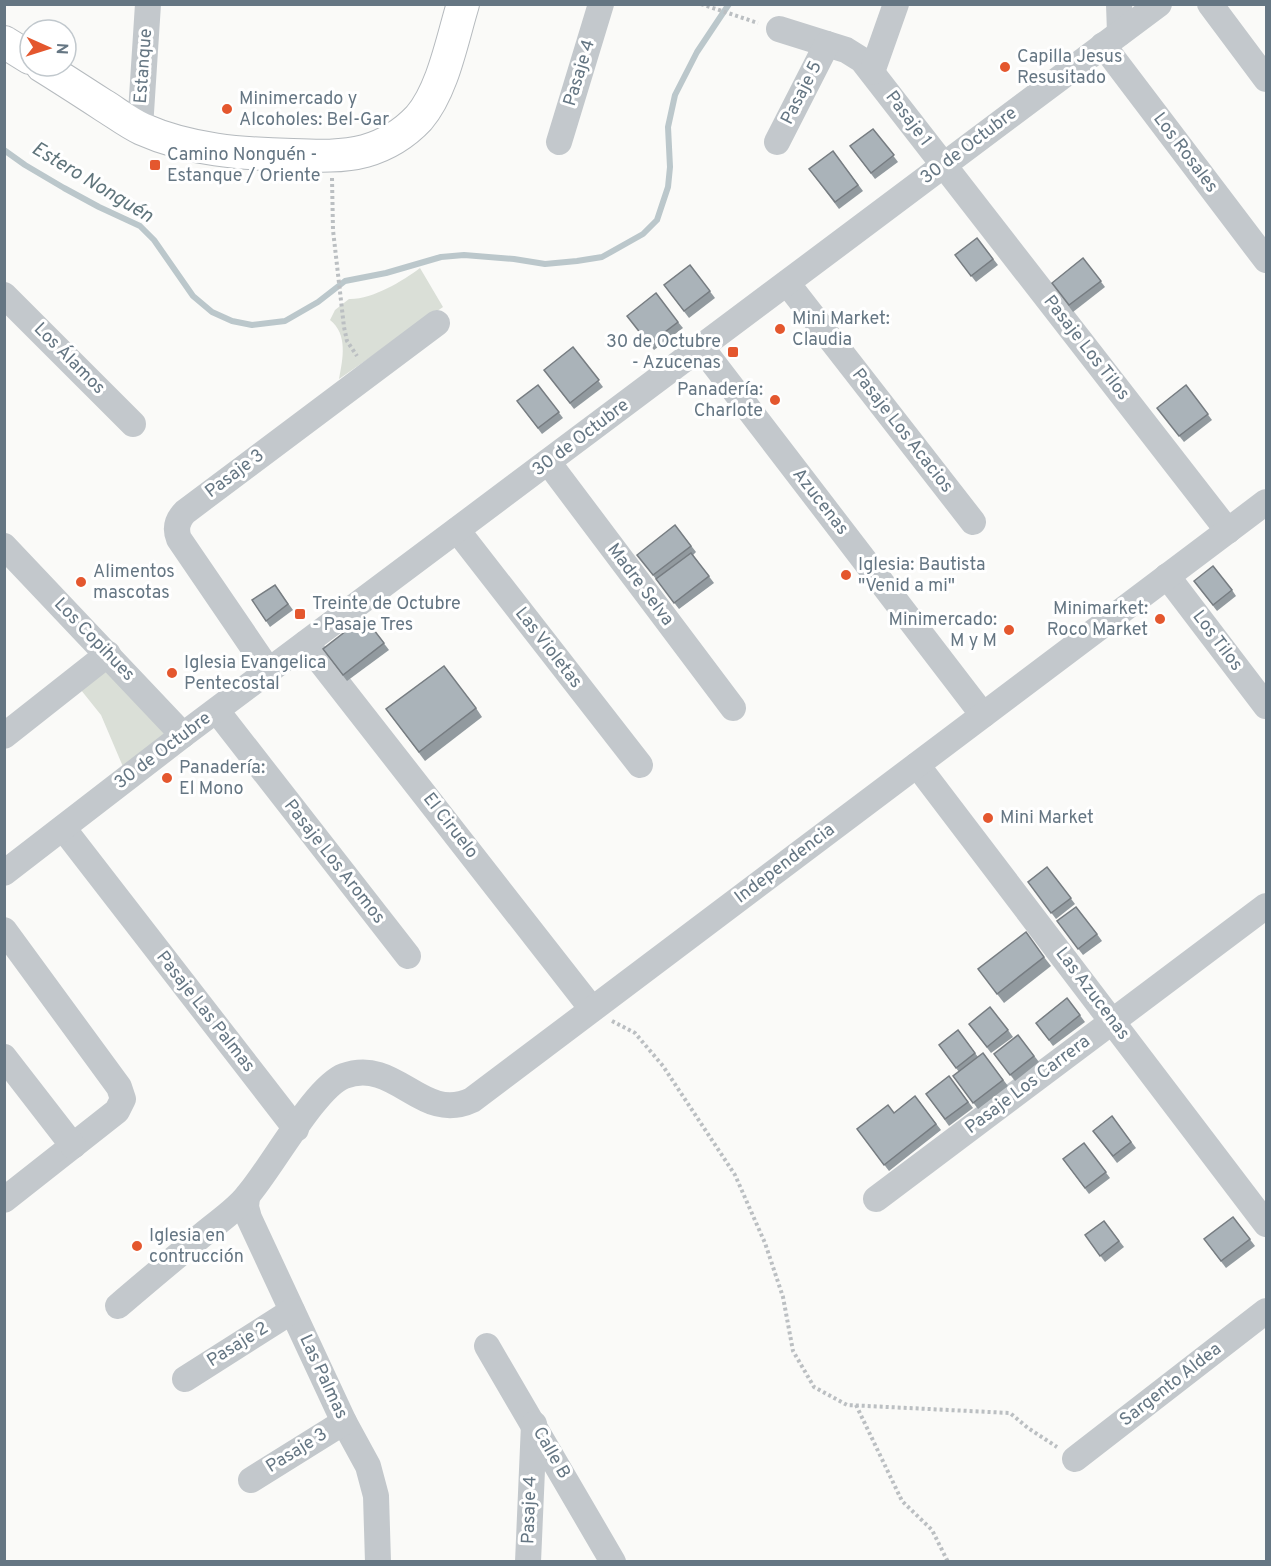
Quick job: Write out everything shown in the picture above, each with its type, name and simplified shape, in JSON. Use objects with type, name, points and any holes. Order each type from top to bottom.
[{"type":"main road","points":[[61,78],[140,128],[173,140],[226,151],[286,155],[363,152],[378,147],[403,133],[421,116],[439,82],[463,4]]},
{"type":"main road","points":[[5,42],[18,50]]},
{"type":"street","name":"Estanque","points":[[140,128],[148,4]]},
{"type":"street","name":"Pasaje 4","points":[[560,142],[601,4]]},
{"type":"street","name":"Pasaje 1","points":[[872,72],[896,4]]},
{"type":"street","points":[[1112,39],[1119,4]]},
{"type":"street","name":"30 de Octubre","points":[[4,873],[183,735],[1158,4]]},
{"type":"street","points":[[1210,4],[1266,79]]},
{"type":"street","name":"Pasaje 1","points":[[779,29],[856,55],[872,72],[944,165]]},
{"type":"street","name":"Los Rosales","points":[[1112,39],[1266,260]]},
{"type":"street","name":"Pasaje 5","points":[[777,142],[827,44]]},
{"type":"street","name":"Pasaje Los Tilos","points":[[944,165],[1228,531]]},
{"type":"street","name":"Pasaje Los Acacios","points":[[787,283],[973,522]]},
{"type":"street","name":"Los Álamos","points":[[4,295],[133,424]]},
{"type":"street","name":"Pasaje 3","points":[[269,671],[179,539],[177,533],[179,520],[185,512],[437,323]]},
{"type":"street","name":"Azucenas","points":[[701,347],[983,715]]},
{"type":"street","name":"Madre Selva","points":[[548,462],[733,708]]},
{"type":"street","name":"Independencia","points":[[296,1129],[326,1088],[343,1077],[353,1074],[384,1076],[427,1100],[443,1106],[462,1104],[472,1100],[1266,502]]},
{"type":"street","name":"Las Violetas","points":[[457,530],[640,765]]},
{"type":"street","name":"Los Copihues","points":[[4,546],[183,735]]},
{"type":"street","name":"Los Tilos","points":[[1167,576],[1266,706]]},
{"type":"street","name":"El Ciruelo","points":[[306,643],[592,1009]]},
{"type":"street","points":[[4,736],[108,654]]},
{"type":"street","name":"Pasaje Los Aromos","points":[[217,711],[408,956]]},
{"type":"street","name":"Las Azucenas","points":[[917,765],[1266,1224]]},
{"type":"street","name":"Pasaje Las Palmas","points":[[63,828],[296,1129]]},
{"type":"street","name":"Pasaje Los Carrera","points":[[876,1199],[1266,906]]},
{"type":"street","points":[[4,930],[122,1093],[122,1103],[117,1111],[4,1200]]},
{"type":"street","points":[[4,1057],[73,1146]]},
{"type":"street","points":[[118,1306],[247,1197],[296,1129]]},
{"type":"street","name":"Las Palmas","points":[[247,1197],[246,1207],[249,1218],[344,1422],[368,1466],[376,1496],[378,1562]]},
{"type":"street","name":"Pasaje 2","points":[[185,1379],[292,1311]]},
{"type":"street","name":"Sargento Aldea","points":[[1075,1459],[1266,1311]]},
{"type":"street","name":"Calle B","points":[[487,1346],[534,1423],[612,1562]]},
{"type":"street","name":"Pasaje 3","points":[[251,1480],[344,1422]]},
{"type":"street","name":"Pasaje 4","points":[[528,1562],[534,1423]]},
{"type":"path","points":[[703,5],[754,22]]},
{"type":"path","points":[[332,155],[333,230],[344,327]]},
{"type":"path","points":[[592,1009],[635,1033],[685,1096],[735,1175],[765,1243],[783,1297],[793,1351],[814,1387],[847,1405],[1010,1413],[1028,1428],[1075,1459]]},
{"type":"path","points":[[856,1405],[902,1501],[932,1530],[948,1562]]},
{"type":"shaded area","points":[[420,268],[443,307],[339,379],[343,347],[340,332],[330,320],[335,310],[349,299],[367,296],[386,289]]},
{"type":"shaded area","points":[[108,661],[179,734],[124,769],[101,715],[81,690]]},
{"type":"building","points":[[873,129],[894,155],[871,173],[850,146]]},
{"type":"building","points":[[833,151],[858,185],[835,202],[809,169]]},
{"type":"building","points":[[977,238],[993,259],[971,276],[955,255]]},
{"type":"building","points":[[1083,258],[1101,281],[1069,305],[1052,283]]},
{"type":"building","points":[[690,265],[710,291],[684,311],[664,285]]},
{"type":"building","points":[[656,293],[678,322],[649,344],[627,316]]},
{"type":"building","points":[[573,347],[599,380],[570,403],[544,370]]},
{"type":"building","points":[[538,385],[559,412],[538,428],[517,401]]},
{"type":"building","points":[[1186,385],[1208,414],[1179,436],[1157,408]]},
{"type":"building","points":[[675,525],[691,546],[653,575],[637,555]]},
{"type":"building","points":[[691,553],[709,576],[674,603],[656,579]]},
{"type":"building","points":[[1213,566],[1232,590],[1213,605],[1194,581]]},
{"type":"building","points":[[275,585],[288,604],[266,621],[252,600]]},
{"type":"building","points":[[364,617],[384,643],[343,675],[323,649]]},
{"type":"building","points":[[444,666],[476,708],[419,752],[386,709]]},
{"type":"building","points":[[1047,867],[1071,898],[1051,913],[1028,882]]},
{"type":"building","points":[[1076,907],[1097,934],[1078,949],[1057,921]]},
{"type":"building","points":[[1026,932],[1044,957],[997,994],[978,969]]},
{"type":"building","points":[[1067,998],[1080,1015],[1049,1040],[1036,1023]]},
{"type":"building","points":[[990,1007],[1008,1030],[987,1047],[969,1024]]},
{"type":"building","points":[[958,1030],[975,1053],[956,1068],[939,1045]]},
{"type":"building","points":[[1018,1035],[1034,1056],[1010,1075],[994,1054]]},
{"type":"building","points":[[983,1053],[1003,1080],[973,1103],[953,1076]]},
{"type":"building","points":[[949,1076],[968,1102],[945,1119],[926,1094]]},
{"type":"building","points":[[915,1096],[936,1124],[884,1165],[857,1129],[888,1105],[894,1113]]},
{"type":"building","points":[[1112,1116],[1131,1142],[1113,1156],[1093,1131]]},
{"type":"building","points":[[1084,1143],[1106,1172],[1085,1188],[1063,1159]]},
{"type":"building","points":[[1233,1217],[1250,1239],[1221,1261],[1204,1239]]},
{"type":"building","points":[[1104,1221],[1119,1241],[1100,1256],[1085,1235]]},
{"type":"waterway","name":"Estero Nonguén","points":[[4,150],[64,188],[140,226],[154,240],[193,296],[212,312],[232,321],[252,325],[285,321],[318,302],[345,281],[386,273],[441,257],[464,255],[545,264],[577,261],[602,257],[643,234],[657,220],[668,187],[670,167],[668,127],[675,95],[697,52],[729,4]]},
{"type":"place","name":"Capilla Jesus Resusitado","points":[[1005,67]]},
{"type":"place","name":"Minimercado y Alcoholes: Bel-Gar","points":[[227,109]]},
{"type":"place","name":"Camino Nonguén - Estanque / Oriente","points":[[155,165]]},
{"type":"place","name":"Mini Market: Claudia","points":[[780,329]]},
{"type":"place","name":"30 de Octubre - Azucenas","points":[[733,352]]},
{"type":"place","name":"Panadería: Charlote","points":[[775,400]]},
{"type":"place","name":"Iglesia: Bautista \"Venid a mi\"","points":[[846,575]]},
{"type":"place","name":"Alimentos mascotas","points":[[81,582]]},
{"type":"place","name":"Treinte de Octubre - Pasaje Tres","points":[[300,614]]},
{"type":"place","name":"Minimarket: Roco Market","points":[[1160,619]]},
{"type":"place","name":"Minimercado: M y M","points":[[1009,630]]},
{"type":"place","name":"Iglesia Evangelica Pentecostal","points":[[172,673]]},
{"type":"place","name":"Panadería: El Mono","points":[[167,778]]},
{"type":"place","name":"Mini Market","points":[[988,818]]},
{"type":"place","name":"Iglesia en contrucción","points":[[137,1246]]}]
